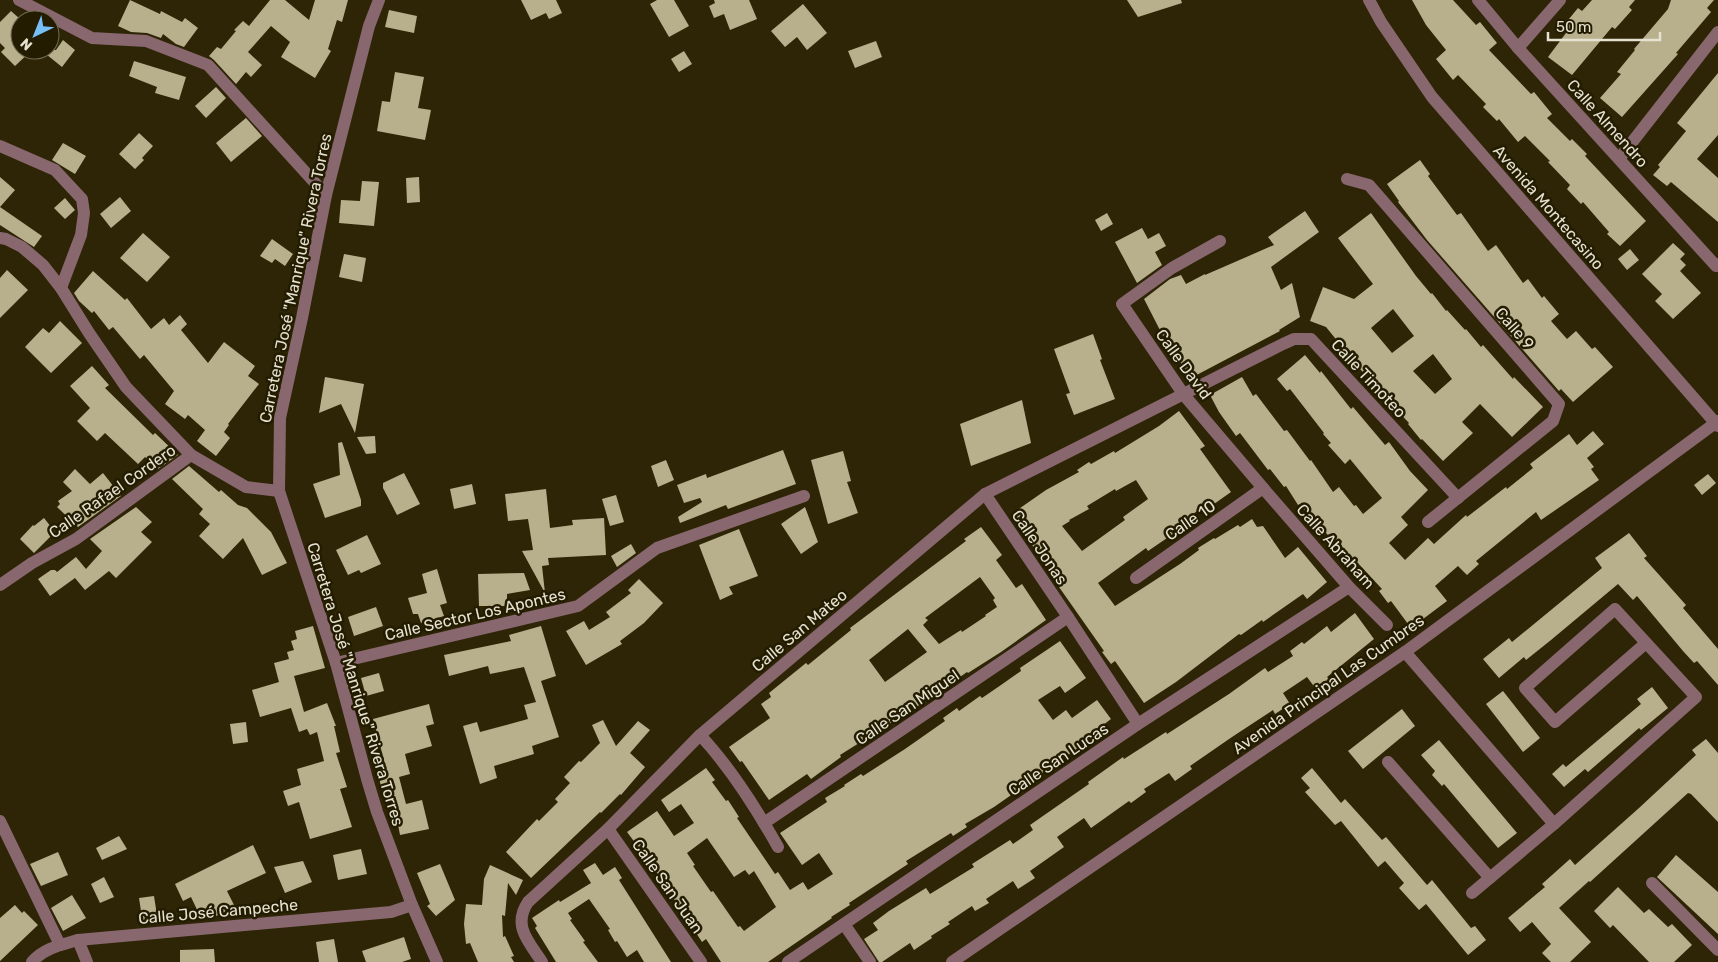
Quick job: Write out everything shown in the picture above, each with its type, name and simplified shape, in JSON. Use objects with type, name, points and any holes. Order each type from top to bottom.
[{"type":"street","points":[[19,0],[92,38],[146,41],[208,64],[326,195]]},
{"type":"street","name":"Carretera José \"Manrique\" Rivera Torres","points":[[379,0],[369,26],[326,195],[280,418],[278,491],[336,663],[369,788],[412,905],[437,962]]},
{"type":"street","name":"Avenida Montecasino","points":[[1369,0],[1432,97],[1717,424]]},
{"type":"street","name":"Calle Almendro","points":[[1478,0],[1518,48],[1717,265]]},
{"type":"street","points":[[1518,48],[1560,0]]},
{"type":"street","points":[[1620,160],[1718,32]]},
{"type":"street","points":[[0,146],[55,170],[82,199],[84,212],[81,235],[61,288]]},
{"type":"street","name":"Calle 9","points":[[1347,179],[1369,185],[1559,404],[1553,421],[1458,498]]},
{"type":"street","points":[[0,238],[22,247],[43,265],[61,288],[126,388],[191,455],[246,487],[278,491]]},
{"type":"street","name":"Calle David","points":[[1220,241],[1172,268],[1122,304],[1184,395],[1263,488]]},
{"type":"street","name":"Calle Timoteo","points":[[1184,395],[1294,339],[1311,339],[1458,498]]},
{"type":"street","name":"Calle San Mateo","points":[[542,962],[522,928],[521,915],[524,907],[608,828],[700,736],[984,494],[1184,395]]},
{"type":"street","name":"Avenida Principal Las Cumbres","points":[[952,962],[1405,652],[1717,424]]},
{"type":"street","name":"Calle Rafael Cordero","points":[[0,585],[32,563],[76,539],[191,455]]},
{"type":"street","name":"Calle 10","points":[[1136,578],[1263,488]]},
{"type":"street","name":"Calle Abraham","points":[[1263,488],[1350,587],[1388,625]]},
{"type":"street","name":"Calle Jonas","points":[[984,494],[1068,618]]},
{"type":"street","name":"Calle Sector Los Apontes","points":[[336,663],[578,606],[657,548],[804,496]]},
{"type":"street","points":[[1428,522],[1458,498]]},
{"type":"street","name":"Calle San Lucas","points":[[788,962],[1138,724],[1350,587]]},
{"type":"street","points":[[1472,894],[1554,824],[1696,696],[1615,609],[1525,688],[1554,722],[1646,643]]},
{"type":"street","points":[[1068,618],[1138,724]]},
{"type":"street","name":"Calle San Miguel","points":[[764,823],[1068,618]]},
{"type":"street","points":[[1405,652],[1554,824]]},
{"type":"street","points":[[700,736],[716,753],[764,823],[778,847]]},
{"type":"street","points":[[1388,762],[1490,878]]},
{"type":"street","points":[[0,821],[60,945]]},
{"type":"street","name":"Calle San Juan","points":[[608,828],[701,962]]},
{"type":"street","points":[[1652,883],[1718,950]]},
{"type":"street","name":"Calle José Campeche","points":[[32,962],[37,956],[48,949],[78,940],[391,912],[412,905]]},
{"type":"street","points":[[844,924],[870,962]]},
{"type":"street","points":[[78,940],[88,962]]},
{"type":"building","points":[[130,0],[160,14],[161,11],[182,22],[185,18],[198,28],[184,47],[176,44],[163,34],[161,38],[147,33],[131,32],[118,26]]},
{"type":"building","points":[[270,0],[285,0],[309,20],[315,0],[348,0],[342,22],[337,20],[328,49],[331,51],[315,78],[281,57],[290,42],[271,26],[248,52],[262,65],[251,77],[246,72],[236,84],[209,56],[217,47],[221,49],[236,31],[234,30],[243,21],[249,26]]},
{"type":"building","points":[[521,0],[556,0],[562,13],[549,19],[546,13],[531,20]]},
{"type":"building","points":[[657,0],[674,0],[689,26],[669,37],[650,4]]},
{"type":"building","points":[[714,0],[749,0],[757,19],[730,30],[724,14],[714,18],[709,6],[715,3]]},
{"type":"building","points":[[1127,0],[1181,0],[1182,3],[1138,17]]},
{"type":"building","points":[[1412,0],[1453,0],[1476,25],[1480,22],[1497,43],[1489,50],[1531,94],[1534,92],[1552,114],[1547,118],[1570,141],[1572,139],[1587,154],[1585,156],[1646,221],[1620,246],[1607,234],[1609,232],[1583,202],[1581,204],[1567,189],[1570,185],[1548,162],[1550,161],[1525,136],[1518,142],[1499,119],[1497,121],[1483,107],[1486,104],[1458,75],[1453,80],[1436,59],[1446,50],[1426,25]]},
{"type":"building","points":[[1592,0],[1635,0],[1629,7],[1632,10],[1615,29],[1612,27],[1572,75],[1548,57],[1569,29],[1564,25],[1578,8],[1582,11]]},
{"type":"building","points":[[1671,0],[1714,0],[1707,8],[1711,12],[1676,53],[1678,54],[1622,117],[1600,98],[1621,74],[1617,72],[1668,9]]},
{"type":"building","points":[[803,4],[827,33],[807,50],[797,37],[785,47],[771,31]]},
{"type":"building","points":[[389,10],[417,16],[414,33],[385,27]]},
{"type":"building","points":[[10,12],[10,60],[21,60],[15,66],[1,52],[5,48],[0,43],[0,22]]},
{"type":"building","points":[[63,40],[75,50],[62,67],[53,60],[60,60],[60,44]]},
{"type":"building","points":[[876,41],[882,57],[855,68],[848,51]]},
{"type":"building","points":[[684,51],[692,64],[679,72],[671,59]]},
{"type":"building","points":[[134,61],[186,77],[179,100],[155,93],[157,87],[129,76]]},
{"type":"building","points":[[395,72],[424,77],[418,108],[431,110],[425,140],[377,131],[382,101],[390,102]]},
{"type":"building","points":[[1718,73],[1718,135],[1697,159],[1718,178],[1718,222],[1671,182],[1667,186],[1653,175],[1660,167],[1658,165],[1686,131],[1677,123]]},
{"type":"building","points":[[216,87],[226,98],[206,118],[195,106]]},
{"type":"building","points":[[246,118],[262,136],[231,162],[216,143]]},
{"type":"building","points":[[139,133],[153,146],[142,158],[144,160],[135,169],[119,154]]},
{"type":"building","points":[[63,143],[86,156],[75,174],[52,160]]},
{"type":"building","points":[[1420,160],[1430,174],[1428,176],[1457,215],[1461,213],[1488,251],[1496,245],[1523,283],[1528,279],[1542,298],[1544,296],[1559,314],[1551,321],[1567,339],[1576,331],[1592,349],[1595,347],[1613,367],[1573,402],[1561,389],[1559,391],[1427,240],[1398,202],[1387,184]]},
{"type":"building","points":[[0,177],[15,190],[0,207]]},
{"type":"building","points":[[419,177],[420,202],[407,203],[406,178]]},
{"type":"building","points":[[362,181],[379,182],[374,226],[339,223],[341,200],[360,201]]},
{"type":"building","points":[[120,197],[131,211],[111,228],[100,214]]},
{"type":"building","points":[[65,198],[75,210],[65,219],[54,208]]},
{"type":"building","points":[[0,207],[42,236],[34,247],[0,225]]},
{"type":"building","points":[[1305,211],[1319,232],[1271,267],[1281,290],[1292,283],[1300,317],[1280,331],[1189,379],[1166,334],[1163,336],[1144,299],[1170,279],[1181,275],[1186,284],[1274,245],[1268,237]]},
{"type":"building","points":[[1107,213],[1113,224],[1101,231],[1095,220]]},
{"type":"building","points":[[1371,213],[1416,276],[1446,311],[1466,329],[1481,347],[1483,345],[1513,379],[1514,377],[1543,407],[1512,437],[1480,404],[1462,422],[1473,433],[1443,461],[1421,440],[1409,423],[1374,386],[1326,327],[1310,321],[1323,287],[1354,299],[1373,284],[1338,238]],"holes":[[[1393,309],[1414,336],[1392,353],[1371,328]],[[1433,354],[1452,379],[1435,394],[1413,371]]]},
{"type":"building","points":[[1142,228],[1148,239],[1159,233],[1166,246],[1155,252],[1162,265],[1137,283],[1115,242]]},
{"type":"building","points":[[143,233],[170,257],[147,282],[120,258]]},
{"type":"building","points":[[272,239],[293,254],[285,266],[275,259],[272,263],[260,256]]},
{"type":"building","points":[[1673,243],[1685,254],[1680,259],[1686,265],[1680,271],[1701,293],[1673,319],[1655,301],[1662,294],[1642,274]]},
{"type":"building","points":[[1630,249],[1639,260],[1627,270],[1618,259]]},
{"type":"building","points":[[344,254],[366,258],[362,282],[339,277]]},
{"type":"building","points":[[7,270],[28,290],[0,318],[0,278]]},
{"type":"building","points":[[93,271],[125,300],[127,298],[151,329],[164,318],[169,325],[180,315],[187,324],[181,330],[208,363],[224,342],[255,366],[248,376],[259,384],[228,424],[224,432],[230,438],[216,456],[197,441],[205,430],[188,415],[185,419],[165,404],[174,391],[144,355],[140,359],[113,327],[109,330],[94,311],[92,313],[79,301],[74,293]]},
{"type":"building","points":[[60,321],[82,343],[51,373],[25,347],[43,328],[49,333]]},
{"type":"building","points":[[1093,334],[1102,359],[1100,360],[1115,399],[1074,415],[1066,394],[1070,393],[1054,349]]},
{"type":"building","points":[[1305,355],[1385,445],[1389,442],[1410,471],[1428,490],[1401,517],[1408,525],[1389,543],[1405,560],[1428,538],[1434,544],[1466,515],[1467,517],[1506,487],[1507,489],[1533,468],[1530,464],[1569,434],[1577,445],[1593,431],[1604,444],[1587,458],[1594,467],[1591,469],[1599,480],[1541,520],[1536,512],[1476,561],[1479,564],[1467,575],[1458,566],[1435,586],[1447,601],[1411,628],[1391,601],[1388,603],[1379,591],[1382,589],[1356,561],[1354,562],[1337,541],[1335,543],[1317,525],[1300,504],[1298,505],[1286,486],[1284,487],[1270,469],[1268,470],[1240,433],[1236,436],[1219,412],[1210,395],[1242,377],[1253,396],[1256,394],[1284,431],[1287,430],[1333,492],[1339,487],[1363,514],[1382,498],[1350,459],[1345,464],[1328,445],[1331,443],[1290,389],[1287,391],[1277,379]]},
{"type":"building","points":[[92,366],[109,385],[105,388],[153,435],[155,433],[178,455],[158,469],[145,457],[138,464],[105,433],[97,441],[77,421],[90,408],[70,386]]},
{"type":"building","points":[[325,377],[364,384],[355,433],[341,404],[319,413]]},
{"type":"building","points":[[1022,400],[1031,443],[971,466],[960,424]]},
{"type":"building","points":[[1179,411],[1205,446],[1200,449],[1231,492],[1214,504],[1212,501],[1187,518],[1189,522],[1173,534],[1148,551],[1146,548],[1098,583],[1115,606],[1180,564],[1199,550],[1198,548],[1252,519],[1257,527],[1263,526],[1285,558],[1298,547],[1327,582],[1307,599],[1303,594],[1263,622],[1262,620],[1241,635],[1239,634],[1176,682],[1144,703],[1115,661],[1111,664],[1102,652],[1104,651],[1059,587],[1061,585],[1022,531],[1024,530],[1013,513],[1046,490],[1079,472],[1077,470],[1089,462],[1091,464],[1114,451],[1115,453],[1159,426]],"holes":[[[1136,480],[1148,499],[1123,517],[1125,520],[1082,551],[1062,526],[1089,509],[1087,506],[1115,489],[1116,491]]]},
{"type":"building","points":[[375,436],[376,453],[366,454],[357,437]]},
{"type":"building","points":[[342,442],[361,500],[361,506],[325,518],[313,484],[340,475],[338,443]]},
{"type":"building","points":[[783,450],[796,484],[728,509],[726,505],[680,523],[678,517],[702,502],[700,498],[684,503],[677,485],[706,474],[707,478]]},
{"type":"building","points":[[843,451],[851,481],[847,482],[858,513],[828,524],[811,460]]},
{"type":"building","points":[[666,460],[674,480],[658,487],[651,466]]},
{"type":"building","points":[[189,466],[219,492],[221,490],[238,505],[247,508],[271,532],[287,563],[262,575],[243,538],[223,559],[199,536],[210,524],[199,514],[203,509],[172,479]]},
{"type":"building","points":[[75,469],[90,484],[103,473],[121,496],[78,527],[57,507],[60,504],[58,501],[72,491],[63,482]]},
{"type":"building","points":[[404,473],[420,504],[397,515],[383,488],[383,483]]},
{"type":"building","points":[[1708,474],[1716,483],[1702,495],[1694,485]]},
{"type":"building","points":[[472,484],[476,504],[454,509],[450,489]]},
{"type":"building","points":[[546,489],[550,528],[573,525],[572,520],[604,518],[606,555],[548,558],[549,565],[542,566],[545,593],[522,551],[533,550],[528,519],[508,521],[505,494]]},
{"type":"building","points":[[616,495],[624,522],[610,526],[602,499]]},
{"type":"building","points":[[136,507],[152,522],[141,532],[152,542],[116,578],[109,571],[85,590],[75,578],[50,596],[38,579],[51,570],[57,572],[76,557],[86,569],[102,551],[90,539]]},
{"type":"building","points":[[805,507],[818,542],[801,554],[781,524]]},
{"type":"building","points":[[44,518],[55,532],[34,553],[20,539],[33,525]]},
{"type":"building","points":[[981,527],[1002,555],[996,560],[1016,588],[1022,584],[1046,620],[1001,652],[840,755],[841,757],[811,779],[807,774],[769,800],[742,761],[740,762],[729,747],[770,718],[761,704],[771,697],[769,693],[806,663],[808,665],[851,630],[850,628],[966,541],[964,539]],"holes":[[[980,577],[995,598],[993,600],[997,607],[962,632],[961,630],[939,644],[923,625],[928,620],[925,618]],[[908,629],[927,652],[885,682],[869,660]]]},
{"type":"building","points":[[739,529],[758,576],[729,587],[733,594],[720,600],[699,545]]},
{"type":"building","points":[[1629,533],[1647,556],[1644,558],[1686,605],[1683,608],[1718,649],[1718,685],[1697,661],[1694,663],[1683,651],[1637,596],[1633,600],[1618,584],[1526,660],[1524,657],[1499,678],[1483,659],[1509,638],[1512,642],[1602,568],[1595,558]]},
{"type":"building","points":[[367,535],[381,564],[361,573],[359,570],[348,575],[336,550]]},
{"type":"building","points":[[631,544],[636,553],[617,567],[611,556]]},
{"type":"building","points":[[437,569],[447,603],[440,605],[444,616],[421,623],[418,614],[413,614],[408,598],[427,593],[422,574]]},
{"type":"building","points":[[524,573],[530,590],[507,594],[507,606],[479,606],[478,574]]},
{"type":"building","points":[[639,579],[663,603],[644,623],[620,641],[622,644],[586,665],[566,631],[584,621],[589,630],[610,617],[606,612],[631,593],[628,590]]},
{"type":"building","points":[[376,607],[383,626],[354,636],[348,617]]},
{"type":"building","points":[[1355,613],[1374,639],[1327,677],[1329,679],[1316,689],[1307,677],[1283,693],[1290,704],[1275,714],[1273,710],[1232,737],[1190,766],[1192,769],[1175,781],[1169,773],[1144,789],[1146,792],[1131,803],[1129,801],[1091,828],[1084,818],[1057,837],[1064,847],[1030,871],[1035,878],[1018,889],[1013,881],[986,899],[989,903],[975,911],[972,906],[948,922],[950,924],[914,950],[910,943],[882,962],[879,962],[864,939],[878,930],[873,923],[889,911],[926,888],[930,894],[974,867],[972,864],[1010,840],[1013,844],[1033,830],[1030,825],[1089,784],[1088,782],[1123,757],[1124,759],[1166,732],[1167,734],[1265,668],[1268,672],[1293,656],[1290,651],[1302,642],[1304,644],[1327,626],[1331,632]]},
{"type":"building","points":[[313,626],[325,668],[294,676],[304,712],[327,703],[336,726],[334,726],[340,752],[336,753],[347,787],[340,789],[352,827],[310,839],[299,802],[288,806],[283,791],[301,785],[297,769],[324,761],[317,732],[310,735],[307,729],[299,732],[291,708],[260,717],[252,690],[279,682],[274,663],[289,659],[287,652],[294,650],[291,641],[297,639],[295,631]]},
{"type":"building","points":[[541,626],[556,676],[541,681],[559,737],[532,746],[534,754],[494,766],[497,778],[480,784],[463,726],[477,722],[480,732],[528,719],[524,705],[536,702],[524,667],[490,674],[488,666],[449,676],[444,655],[511,641],[509,635]]},
{"type":"building","points":[[1060,641],[1086,678],[1065,693],[1060,686],[1038,700],[1053,720],[1066,710],[1072,718],[1097,700],[1111,719],[1086,738],[1090,742],[1072,755],[1071,753],[994,807],[965,824],[967,827],[953,836],[951,833],[906,861],[908,864],[849,903],[850,905],[768,962],[721,962],[706,939],[702,942],[651,864],[627,832],[657,811],[674,836],[694,823],[681,804],[669,812],[661,800],[706,768],[715,780],[712,782],[726,801],[728,800],[739,817],[737,818],[775,874],[778,872],[790,890],[803,882],[808,890],[833,874],[819,853],[802,865],[780,833],[827,802],[825,798],[861,774],[863,776],[905,749],[945,721],[943,718],[957,708],[959,711],[980,696],[982,698],[1021,671],[1020,668]],"holes":[[[707,838],[734,877],[745,870],[749,875],[754,871],[776,907],[744,931],[740,926],[738,927],[713,891],[711,892],[693,866],[695,865],[687,853]]]},
{"type":"building","points":[[379,673],[384,691],[366,696],[361,678]]},
{"type":"building","points":[[1652,687],[1668,708],[1641,730],[1639,728],[1588,772],[1585,769],[1564,787],[1552,774],[1563,764],[1566,767],[1641,704],[1637,699]]},
{"type":"building","points":[[1503,691],[1540,738],[1523,752],[1486,704]]},
{"type":"building","points":[[429,704],[434,724],[426,726],[432,746],[405,754],[410,774],[399,777],[406,804],[422,800],[429,829],[400,835],[397,819],[392,820],[385,789],[382,790],[376,766],[385,764],[373,719]]},
{"type":"building","points":[[1402,709],[1415,726],[1363,769],[1348,751]]},
{"type":"building","points":[[603,720],[616,746],[638,721],[650,730],[630,753],[645,767],[621,795],[600,812],[531,878],[506,852],[537,819],[539,821],[558,802],[555,799],[570,783],[564,777],[600,743],[592,725]]},
{"type":"building","points":[[246,722],[248,742],[233,744],[230,724]]},
{"type":"building","points":[[1706,739],[1718,753],[1718,822],[1688,793],[1559,908],[1591,942],[1570,962],[1551,962],[1542,953],[1551,944],[1532,922],[1520,932],[1508,918],[1545,887],[1542,884],[1570,859],[1575,865],[1639,808],[1696,755],[1692,750]]},
{"type":"building","points":[[1439,740],[1517,833],[1498,848],[1444,784],[1442,786],[1432,775],[1435,771],[1421,755]]},
{"type":"building","points":[[1312,768],[1341,803],[1345,799],[1382,840],[1386,837],[1427,885],[1432,880],[1471,928],[1475,926],[1486,940],[1468,955],[1426,904],[1419,910],[1399,888],[1404,883],[1385,861],[1378,867],[1341,821],[1335,825],[1305,792],[1310,788],[1301,778]]},
{"type":"building","points":[[119,836],[127,849],[102,860],[96,848]]},
{"type":"building","points":[[253,845],[266,873],[227,891],[235,907],[212,918],[209,912],[200,916],[191,897],[183,901],[175,884]]},
{"type":"building","points":[[361,849],[367,874],[338,880],[333,855]]},
{"type":"building","points":[[58,852],[68,875],[41,886],[30,864]]},
{"type":"building","points":[[1676,855],[1718,892],[1718,934],[1657,877]]},
{"type":"building","points":[[303,861],[312,882],[285,893],[274,867]]},
{"type":"building","points":[[595,863],[603,875],[615,867],[622,878],[619,880],[671,962],[644,962],[637,950],[627,957],[617,941],[615,942],[608,930],[610,929],[589,899],[568,913],[572,919],[570,920],[585,941],[583,942],[598,962],[556,962],[535,928],[537,926],[532,918],[559,900],[560,902],[591,883],[583,870]]},
{"type":"building","points":[[440,864],[455,900],[436,916],[427,906],[430,904],[417,873]]},
{"type":"building","points":[[490,865],[523,880],[516,895],[508,883],[505,916],[502,915],[503,937],[505,936],[514,956],[511,957],[514,962],[478,962],[470,943],[466,944],[464,924],[466,904],[482,905],[484,879]]},
{"type":"building","points":[[104,877],[114,897],[100,903],[91,884]]},
{"type":"building","points":[[1618,887],[1644,913],[1649,909],[1668,927],[1672,924],[1692,945],[1674,962],[1649,962],[1613,925],[1610,928],[1594,911]]},
{"type":"building","points":[[72,895],[86,918],[63,931],[51,908]]},
{"type":"building","points":[[154,896],[158,922],[143,924],[139,898]]},
{"type":"building","points":[[15,905],[38,925],[0,961],[0,918]]},
{"type":"building","points":[[404,937],[411,959],[402,962],[366,962],[362,951]]},
{"type":"building","points":[[334,939],[338,962],[319,962],[316,942]]},
{"type":"building","points":[[214,949],[215,962],[180,962],[180,950]]}]
